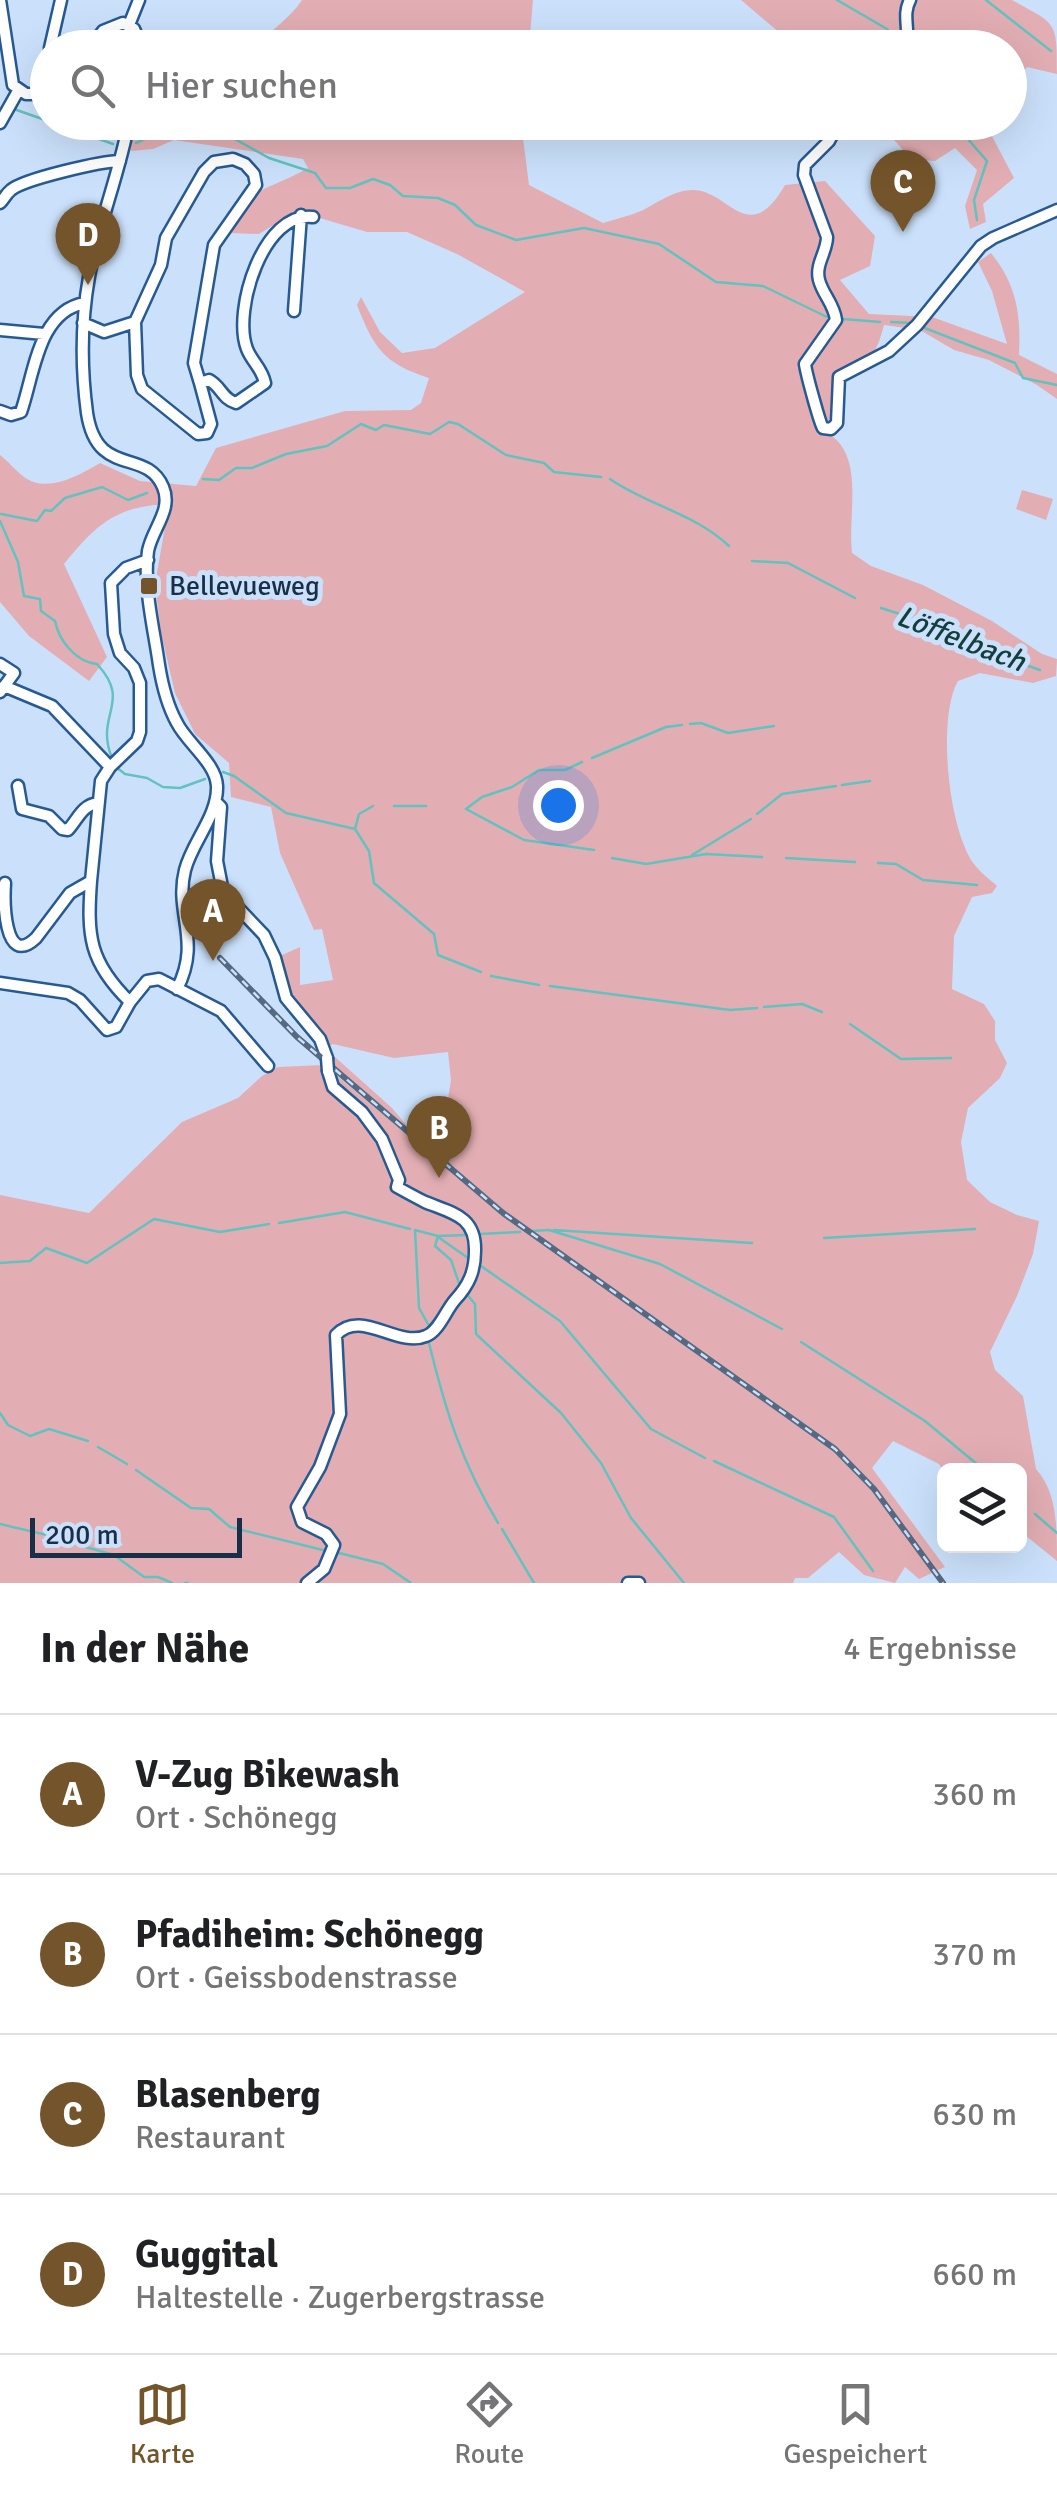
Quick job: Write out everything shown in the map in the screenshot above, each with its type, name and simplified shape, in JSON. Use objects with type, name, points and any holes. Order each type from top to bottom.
[{"type":"street","points":[[0,0],[12,101],[0,123]]},
{"type":"street","points":[[54,30],[61,0]]},
{"type":"street","points":[[130,25],[139,0]]},
{"type":"street","points":[[907,30],[905,20],[910,0]]},
{"type":"street","points":[[106,30],[110,26],[130,25],[135,30]]},
{"type":"street","points":[[12,101],[30,97]]},
{"type":"street","points":[[125,140],[85,303],[84,379],[93,439],[111,456],[155,475],[164,488],[164,511],[151,540],[148,560],[160,669],[178,725],[216,779],[216,802],[185,870],[183,887],[190,946],[177,989]]},
{"type":"street","points":[[830,140],[804,165],[804,175],[827,237],[818,279],[834,305],[836,320],[805,364],[815,392],[818,422],[823,428],[831,429],[837,424],[839,377],[889,351],[917,325],[981,246],[1057,210]]},
{"type":"street","points":[[0,203],[22,184],[122,156]]},
{"type":"street","points":[[224,160],[245,164],[254,174],[256,185],[214,245],[194,363],[200,384],[211,424],[206,433],[198,434],[142,389],[137,375],[135,322],[161,264],[166,238],[204,172],[214,162],[224,160]]},
{"type":"street","points":[[200,384],[209,380],[236,403],[265,383],[263,372],[247,349],[244,299],[272,236],[284,223],[307,216],[294,311]]},
{"type":"street","points":[[0,411],[10,415],[21,412],[44,334],[64,311],[85,303]]},
{"type":"street","points":[[83,323],[104,332],[135,322]]},
{"type":"street","points":[[0,330],[44,334]]},
{"type":"street","points":[[130,1002],[105,975],[92,948],[88,926],[101,781],[137,741],[140,732],[140,682],[120,652],[114,634],[111,583],[126,568],[148,560]]},
{"type":"street","points":[[0,664],[14,673],[2,689],[52,706],[110,767]]},
{"type":"street","points":[[18,786],[22,809],[48,816],[62,830],[68,830],[90,804],[98,804]]},
{"type":"street","points":[[216,802],[221,807],[217,861],[223,892],[264,935],[286,998],[320,1039],[333,1086],[362,1112],[382,1139],[399,1180],[397,1187],[459,1214],[468,1222],[476,1242],[472,1278],[434,1331],[426,1336],[405,1336],[360,1326],[342,1328],[336,1335],[340,1414],[320,1467],[297,1507],[302,1522],[326,1534],[334,1545],[329,1560],[307,1583]]},
{"type":"street","points":[[5,883],[7,929],[22,944],[36,938],[70,893],[91,882]]},
{"type":"street","points":[[0,983],[68,993],[80,1000],[107,1030],[116,1028],[130,1002],[154,978],[222,1012],[268,1066]]},
{"type":"street","points":[[628,1583],[640,1583]]},
{"type":"shaded area","points":[[302,0],[533,0],[530,30],[273,30]]},
{"type":"shaded area","points":[[741,0],[1012,0],[1051,26],[1055,33],[1057,74],[1027,67],[1027,30],[776,30]]},
{"type":"shaded area","points":[[132,140],[174,140],[153,149],[131,151]]},
{"type":"shaded area","points":[[174,140],[523,140],[529,185],[603,223],[693,190],[706,192],[739,212],[760,213],[785,185],[825,181],[875,236],[870,266],[840,280],[869,314],[932,317],[1007,344],[992,291],[978,262],[991,253],[1007,277],[1016,301],[1019,355],[1057,374],[1057,399],[989,360],[954,350],[920,330],[884,325],[872,355],[836,375],[833,423],[827,426],[821,420],[811,366],[819,348],[829,338],[823,334],[802,361],[820,429],[835,438],[850,466],[852,553],[871,566],[923,585],[1057,659],[1056,676],[1033,683],[980,673],[958,681],[948,720],[947,745],[952,800],[965,848],[976,867],[997,886],[992,893],[972,897],[954,936],[952,989],[984,1004],[995,1021],[995,1040],[1007,1063],[1000,1078],[968,1108],[961,1142],[967,1180],[990,1202],[1039,1221],[1033,1254],[990,1352],[995,1370],[1023,1396],[1036,1469],[1048,1488],[1054,1510],[1057,1561],[1027,1537],[1027,1463],[937,1463],[893,1441],[872,1468],[945,1567],[919,1579],[905,1567],[895,1583],[864,1575],[839,1552],[808,1578],[795,1578],[793,1583],[0,1583],[0,1195],[89,1213],[182,1122],[238,1098],[278,1067],[323,1065],[334,1093],[357,1109],[377,1136],[396,1180],[400,1179],[380,1134],[336,1085],[331,1071],[440,1162],[455,1156],[460,1146],[445,1118],[451,1080],[448,1052],[394,1058],[329,1046],[290,996],[280,956],[300,947],[300,985],[333,980],[322,929],[314,930],[280,853],[271,807],[231,797],[229,763],[195,734],[175,693],[155,584],[169,504],[134,509],[108,520],[64,564],[107,657],[89,681],[29,636],[0,602],[0,455],[24,477],[43,484],[63,481],[100,463],[140,481],[196,486],[216,448],[345,411],[411,410],[421,403],[429,378],[390,360],[382,352],[357,305],[361,297],[380,332],[402,353],[435,348],[525,292],[457,254],[407,232],[367,232],[296,211],[259,234],[228,233],[241,206],[250,198],[308,168],[303,159]]},
{"type":"shaded area","points":[[894,140],[994,140],[1014,178],[983,204],[986,222],[970,229],[965,206],[977,170],[955,148],[935,161],[911,159]]},
{"type":"shaded area","points":[[1022,490],[1053,499],[1046,520],[1016,509]]},
{"type":"shaded area","points":[[335,1057],[392,1108],[418,1139],[330,1065],[330,1058]]},
{"type":"waterway","points":[[837,0],[888,30]]},
{"type":"waterway","points":[[986,0],[1024,30]]},
{"type":"waterway","points":[[1027,32],[1051,51]]},
{"type":"waterway","points":[[11,108],[30,115]]},
{"type":"waterway","points":[[102,140],[113,144]]},
{"type":"waterway","points":[[136,143],[142,140]]},
{"type":"waterway","points":[[237,140],[269,158],[315,173],[326,188],[350,188],[373,179],[390,185],[403,196],[438,198],[455,205],[476,225],[516,240],[584,228],[659,244],[716,282],[763,286],[827,317]]},
{"type":"waterway","points":[[969,140],[987,161],[974,200],[977,220]]},
{"type":"waterway","points":[[843,319],[880,322]]},
{"type":"waterway","points":[[891,322],[911,323]]},
{"type":"waterway","points":[[922,327],[1015,363],[1023,378],[1057,385]]},
{"type":"waterway","name":"Löffelbach","points":[[203,479],[219,480],[236,468],[252,468],[286,454],[327,446],[361,424],[376,430],[384,425],[430,434],[449,422],[506,455],[544,463],[554,472],[601,477]]},
{"type":"waterway","name":"Löffelbach","points":[[610,479],[701,525],[729,546]]},
{"type":"waterway","name":"Löffelbach","points":[[1,514],[37,521],[45,510],[51,511],[65,498],[102,487],[128,500],[147,493]]},
{"type":"waterway","points":[[0,521],[18,562],[24,596],[40,599],[41,611],[55,621],[70,649],[97,664],[107,677],[113,699],[107,730],[112,758]]},
{"type":"waterway","name":"Löffelbach","points":[[752,561],[788,563],[855,598]]},
{"type":"waterway","name":"Löffelbach","points":[[881,608],[950,630],[974,647],[1040,670]]},
{"type":"waterway","points":[[690,724],[701,723],[728,733],[774,726]]},
{"type":"waterway","points":[[592,758],[666,727],[682,725]]},
{"type":"waterway","points":[[582,762],[565,770],[539,770],[512,787],[482,797],[466,809],[524,840],[594,850]]},
{"type":"waterway","points":[[116,767],[163,787],[180,788],[205,779]]},
{"type":"waterway","points":[[223,772],[286,813],[355,829],[359,814],[373,806]]},
{"type":"waterway","points":[[842,785],[870,781]]},
{"type":"waterway","points":[[757,814],[782,794],[836,786]]},
{"type":"waterway","points":[[394,806],[426,806]]},
{"type":"waterway","points":[[692,855],[751,819]]},
{"type":"waterway","points":[[355,829],[369,851],[374,883],[434,934],[438,955],[481,972]]},
{"type":"waterway","points":[[612,858],[646,864],[706,854],[762,857]]},
{"type":"waterway","points":[[786,858],[855,862]]},
{"type":"waterway","points":[[878,863],[896,864],[923,880],[977,885]]},
{"type":"waterway","points":[[491,976],[539,985]]},
{"type":"waterway","points":[[550,986],[730,1010],[757,1008]]},
{"type":"waterway","points":[[764,1007],[802,1004],[822,1012]]},
{"type":"waterway","points":[[850,1024],[901,1059],[951,1058]]},
{"type":"waterway","points":[[279,1223],[345,1212],[410,1229]]},
{"type":"waterway","points":[[0,1263],[30,1261],[46,1248],[87,1263],[154,1219],[220,1232],[269,1224]]},
{"type":"waterway","points":[[824,1238],[975,1229]]},
{"type":"waterway","points":[[428,1324],[419,1308],[415,1230],[438,1236],[467,1235]]},
{"type":"waterway","points":[[532,1231],[549,1230],[660,1264],[782,1329]]},
{"type":"waterway","points":[[554,1230],[752,1243]]},
{"type":"waterway","points":[[480,1234],[520,1232]]},
{"type":"waterway","points":[[438,1236],[435,1246],[451,1260],[460,1286]]},
{"type":"waterway","points":[[438,1237],[468,1258]]},
{"type":"waterway","points":[[481,1266],[560,1321],[651,1429],[705,1458]]},
{"type":"waterway","points":[[465,1292],[475,1304],[476,1334],[561,1413],[601,1463],[631,1518],[684,1583]]},
{"type":"waterway","points":[[801,1342],[925,1421],[976,1463]]},
{"type":"waterway","points":[[429,1343],[456,1436],[498,1523]]},
{"type":"waterway","points":[[0,1413],[8,1425],[30,1436],[49,1429],[88,1441]]},
{"type":"waterway","points":[[98,1447],[127,1464]]},
{"type":"waterway","points":[[714,1461],[834,1517],[873,1571]]},
{"type":"waterway","points":[[136,1470],[191,1508],[209,1509],[230,1527],[327,1551]]},
{"type":"waterway","points":[[1035,1514],[1057,1533]]},
{"type":"waterway","points":[[0,1524],[51,1536]]},
{"type":"waterway","points":[[502,1529],[534,1583]]},
{"type":"waterway","points":[[61,1540],[114,1555],[144,1577],[172,1583]]},
{"type":"waterway","points":[[335,1552],[383,1564],[411,1583]]},
{"type":"railway","points":[[220,958],[297,1037],[503,1213],[835,1449],[874,1489],[943,1583]]},
{"type":"place","name":"Blasenberg","points":[[903,232]]},
{"type":"place","name":"Guggital","points":[[88,285]]},
{"type":"place","name":"Bellevueweg","points":[[149,586]]},
{"type":"place","name":"V-Zug Bikewash","points":[[213,961]]},
{"type":"place","name":"Pfadiheim: Schönegg","points":[[439,1178]]}]
